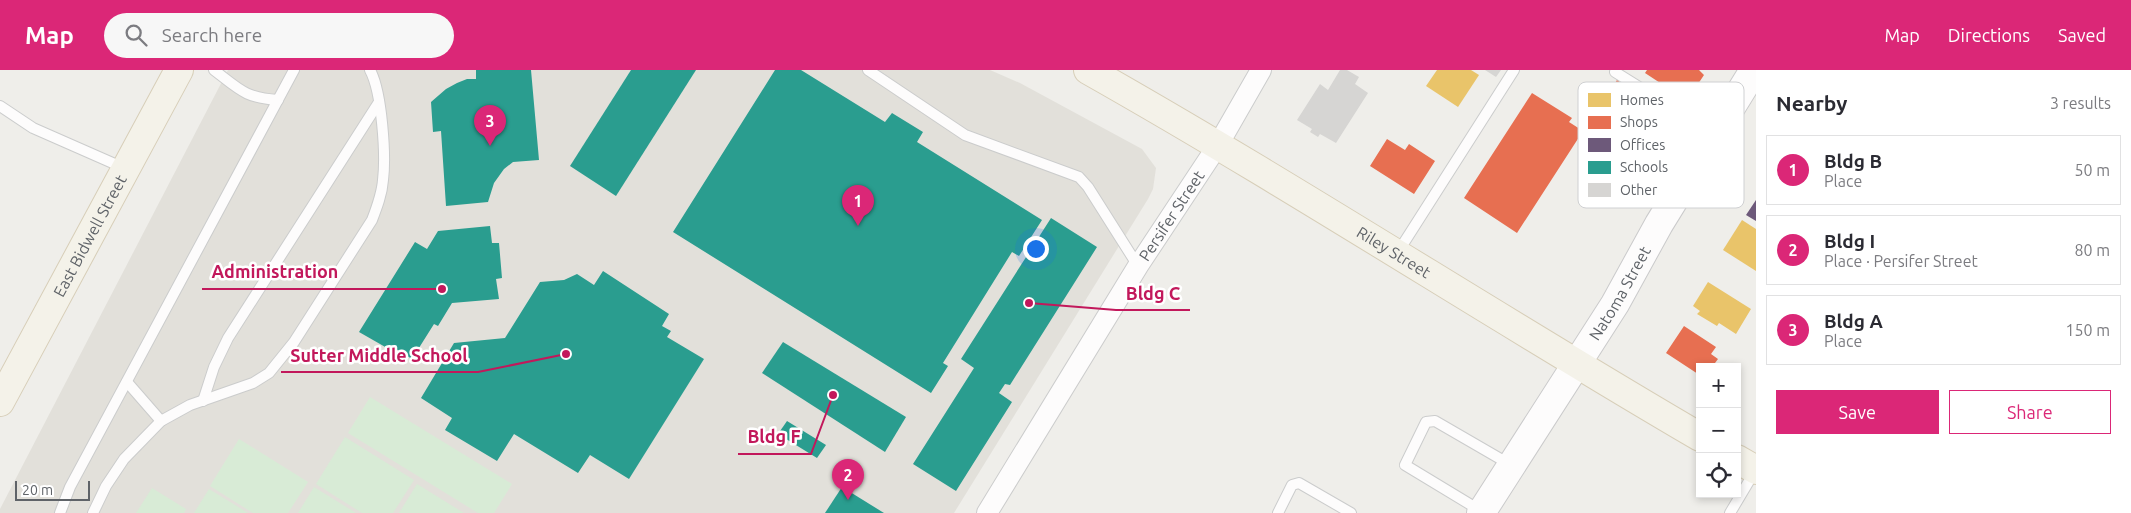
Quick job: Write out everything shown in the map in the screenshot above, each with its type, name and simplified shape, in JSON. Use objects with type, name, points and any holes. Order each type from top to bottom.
[{"type":"main road","name":"East Bidwell Street","points":[[0,402],[124,168],[179,70]]},
{"type":"main road","name":"Riley Street","points":[[1088,70],[1218,145],[1398,253],[1577,365],[1696,435]]},
{"type":"main road","points":[[1741,461],[1756,470]]},
{"type":"street","name":"Persifer Street","points":[[986,513],[1138,266],[1218,145],[1261,70]]},
{"type":"street","name":"Natoma Street","points":[[1744,86],[1754,70]]},
{"type":"street","name":"Natoma Street","points":[[1482,512],[1616,304],[1669,208]]},
{"type":"lane","points":[[214,70],[242,92],[258,98],[278,100]]},
{"type":"lane","points":[[60,513],[70,487],[294,70]]},
{"type":"lane","points":[[93,513],[106,486],[124,459],[161,421],[203,401],[253,383],[269,373],[294,342],[372,220],[380,202],[384,179],[379,102],[370,70]]},
{"type":"lane","points":[[868,70],[966,135],[1079,177],[1088,186],[1138,266]]},
{"type":"lane","points":[[1398,253],[1514,70]]},
{"type":"lane","points":[[1615,72],[1631,82]]},
{"type":"lane","points":[[203,401],[214,367],[228,338],[379,102]]},
{"type":"lane","points":[[0,106],[33,128],[124,168]]},
{"type":"lane","points":[[127,382],[161,421]]},
{"type":"lane","points":[[1482,512],[1405,464],[1426,422],[1435,421],[1511,465]]},
{"type":"lane","points":[[1730,513],[1756,470]]},
{"type":"lane","points":[[1278,513],[1292,485],[1300,483],[1351,513]]},
{"type":"shaded area","points":[[228,70],[990,70],[1020,83],[1142,149],[1156,168],[1153,189],[1148,199],[954,513],[0,513],[0,509]]},
{"type":"green space","points":[[370,397],[512,484],[494,513],[478,513],[348,433]]},
{"type":"green space","points":[[345,437],[414,480],[393,513],[362,513],[316,484]]},
{"type":"green space","points":[[239,439],[308,482],[288,513],[253,513],[210,486]]},
{"type":"green space","points":[[417,484],[464,513],[399,513]]},
{"type":"green space","points":[[314,487],[356,513],[298,513]]},
{"type":"green space","points":[[152,488],[186,509],[184,513],[136,513]]},
{"type":"green space","points":[[209,489],[248,513],[194,513]]},
{"type":"building: Homes","points":[[1437,70],[1471,70],[1479,75],[1458,107],[1426,86]]},
{"type":"building: Homes","points":[[1742,220],[1756,229],[1756,271],[1723,250]]},
{"type":"building: Homes","points":[[1708,282],[1751,309],[1736,334],[1719,323],[1717,326],[1697,314],[1700,311],[1693,306]]},
{"type":"building: Shops","points":[[1647,70],[1699,70],[1704,75],[1699,82],[1659,82],[1645,73]]},
{"type":"building: Shops","points":[[1532,93],[1572,118],[1569,122],[1578,128],[1578,139],[1517,233],[1464,198]]},
{"type":"building: Shops","points":[[1387,139],[1405,150],[1409,144],[1435,161],[1414,194],[1370,166]]},
{"type":"building: Shops","points":[[1684,326],[1716,347],[1711,354],[1718,359],[1715,363],[1696,363],[1696,373],[1666,353]]},
{"type":"building: Offices","points":[[1756,200],[1756,221],[1746,215]]},
{"type":"building: Schools","points":[[476,70],[531,70],[539,160],[513,162],[504,169],[494,183],[488,202],[446,206],[441,131],[433,132],[431,102],[446,89],[457,83],[467,79],[476,79]]},
{"type":"building: Schools","points":[[631,70],[696,70],[616,196],[570,166]]},
{"type":"building: Schools","points":[[775,70],[801,70],[885,122],[892,113],[923,132],[917,142],[1042,220],[1019,256],[1012,252],[943,363],[948,366],[931,393],[673,232]]},
{"type":"building: Schools","points":[[1051,218],[1097,247],[1010,385],[1005,384],[999,393],[1012,402],[956,491],[913,464],[974,368],[961,359]]},
{"type":"building: Schools","points":[[490,226],[492,243],[499,243],[502,278],[496,279],[499,299],[452,303],[438,326],[434,324],[412,359],[396,349],[394,352],[359,332],[415,242],[427,249],[438,231]]},
{"type":"building: Schools","points":[[603,271],[669,314],[662,326],[671,331],[667,337],[704,359],[629,479],[590,455],[578,473],[514,434],[497,461],[445,430],[452,418],[421,398],[454,343],[505,338],[540,282],[564,280],[577,274],[594,285]]},
{"type":"building: Schools","points":[[783,342],[906,417],[885,452],[762,373]]},
{"type":"building: Schools","points":[[787,421],[826,445],[817,458],[778,434]]},
{"type":"building: Schools","points":[[842,487],[884,513],[825,513]]},
{"type":"building: Other","points":[[1340,70],[1347,70],[1359,77],[1355,84],[1368,93],[1336,143],[1320,134],[1318,137],[1310,132],[1312,129],[1297,120],[1320,84],[1328,90]]},
{"type":"building: Other","points":[[1485,70],[1501,70],[1496,77]]},
{"type":"place","name":"Bldg A","points":[[490,146]]},
{"type":"place","name":"Bldg B","points":[[858,226]]},
{"type":"place","name":"Administration","points":[[442,289]]},
{"type":"place","name":"Bldg C","points":[[1029,303]]},
{"type":"place","name":"Sutter Middle School","points":[[566,354]]},
{"type":"place","name":"Bldg F","points":[[833,395]]},
{"type":"place","name":"Bldg I","points":[[848,500]]}]
